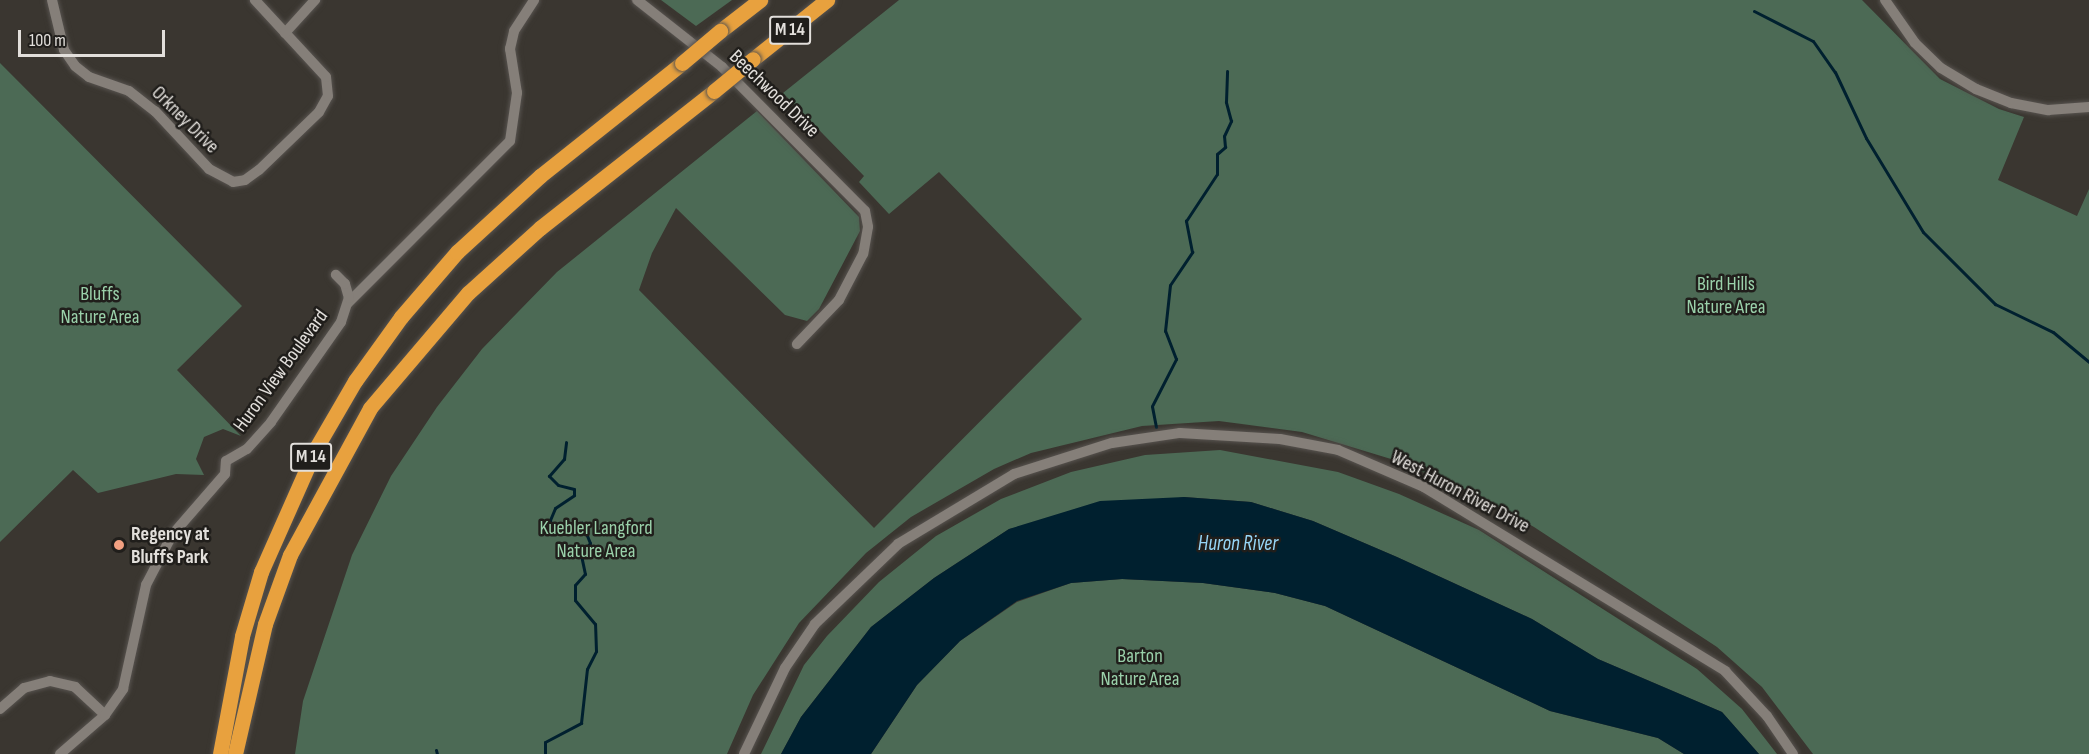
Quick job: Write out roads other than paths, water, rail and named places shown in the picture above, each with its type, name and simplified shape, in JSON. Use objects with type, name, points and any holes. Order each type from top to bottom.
[{"type":"highway","name":"M 14","points":[[220,754],[242,636],[261,572],[316,448],[355,381],[401,317],[457,252],[540,176],[760,0]]},
{"type":"highway","name":"M 14","points":[[235,754],[265,624],[290,555],[370,408],[468,293],[540,228],[827,0]]},
{"type":"street","name":"Orkney Drive","points":[[52,0],[64,50],[75,66],[89,77],[129,91],[222,178],[245,180],[319,112],[328,96],[326,77],[285,33]]},
{"type":"street","points":[[255,0],[285,33],[315,0]]},
{"type":"street","name":"Huron View Boulevard","points":[[60,754],[105,715],[123,689],[139,607],[162,550],[185,517],[225,474],[226,461],[247,449],[272,422],[341,322],[348,303],[376,272],[501,154],[510,141],[517,100],[510,49],[514,31],[534,0]]},
{"type":"street","name":"Beechwood Drive","points":[[638,0],[730,74],[865,211],[868,227],[863,254],[839,300],[797,344]]},
{"type":"street","points":[[1885,0],[1915,44],[1941,68],[1976,89],[2011,103],[2048,110],[2089,107]]},
{"type":"street","name":"Huron View Boulevard","points":[[336,275],[345,284],[348,303]]},
{"type":"street","name":"West Huron River Drive","points":[[744,754],[784,668],[815,624],[898,544],[1014,474],[1112,443],[1180,433],[1280,439],[1338,450],[1424,487],[1725,671],[1767,716],[1793,754]]},
{"type":"street","points":[[0,709],[24,688],[50,681],[75,687],[105,715]]},
{"type":"water","name":"Huron River","points":[[1184,497],[1251,502],[1313,521],[1397,557],[1532,619],[1598,659],[1722,712],[1759,754],[1684,754],[1658,738],[1550,711],[1325,606],[1275,593],[1203,583],[1122,579],[1071,583],[1017,601],[960,641],[917,685],[871,754],[781,754],[801,717],[871,627],[934,578],[1009,529],[1100,501]]},
{"type":"waterway","points":[[1754,11],[1813,41],[1835,72],[1866,138],[1923,232],[1995,304],[2053,332],[2089,362]]},
{"type":"waterway","points":[[1156,427],[1152,406],[1176,359],[1165,331],[1170,285],[1192,252],[1186,221],[1217,174],[1217,154],[1225,147],[1224,136],[1231,121],[1226,102],[1227,71]]},
{"type":"waterway","points":[[558,531],[551,527],[550,520],[555,508],[574,495],[574,489],[558,485],[549,476],[564,459],[566,442]]},
{"type":"waterway","points":[[545,754],[545,742],[581,723],[587,669],[596,651],[595,624],[575,600],[575,585],[585,574],[581,555],[590,543],[582,523]]},
{"type":"waterway","points":[[436,750],[437,754]]},
{"type":"place","name":"Regency at Bluffs Park","points":[[119,545]]},
{"type":"park label","name":"Bird Hills Nature Area","points":[[1726,296]]},
{"type":"park label","name":"Bluffs Nature Area","points":[[100,306]]},
{"type":"park label","name":"Kuebler Langford Nature Area","points":[[596,540]]},
{"type":"park label","name":"Barton Nature Area","points":[[1140,668]]}]
